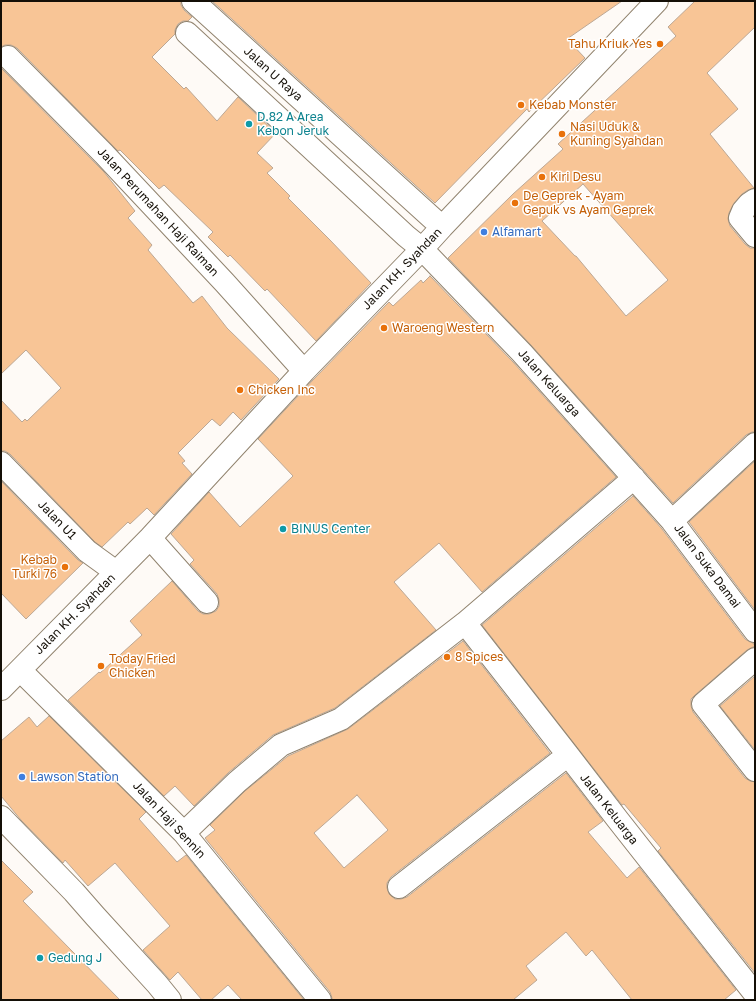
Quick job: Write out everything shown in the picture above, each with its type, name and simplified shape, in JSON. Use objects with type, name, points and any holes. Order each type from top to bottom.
[{"type":"street","name":"Jalan U Raya","points":[[193,1],[442,227]]},
{"type":"street","name":"Jalan KH. Syahdan","points":[[1,689],[150,538],[304,371],[657,1]]},
{"type":"street","name":"Jalan Keluarga","points":[[187,33],[406,236],[422,249],[522,353],[672,521]]},
{"type":"street","name":"Jalan Perumahan Haji Raiman","points":[[8,57],[109,160],[225,283],[304,371]]},
{"type":"street","points":[[755,200],[743,211],[740,218],[755,236]]},
{"type":"street","points":[[672,521],[755,444]]},
{"type":"street","name":"Jalan U1","points":[[1,462],[87,551],[116,572]]},
{"type":"street","points":[[184,833],[237,782],[281,745],[341,718],[465,623],[634,478]]},
{"type":"street","name":"Jalan Suka Damai","points":[[672,521],[755,631]]},
{"type":"street","points":[[150,538],[207,602]]},
{"type":"street","name":"Jalan Keluarga","points":[[465,623],[755,994]]},
{"type":"street","points":[[755,659],[703,704],[755,770]]},
{"type":"street","name":"Jalan Haji Sennin","points":[[20,670],[184,833],[320,1000]]},
{"type":"street","points":[[399,887],[568,755]]},
{"type":"street","points":[[1,817],[74,892],[170,1000]]},
{"type":"building","points":[[1,1],[181,1],[181,5],[184,10],[192,17],[188,21],[183,21],[178,24],[175,34],[152,57],[184,89],[186,87],[217,121],[238,97],[276,133],[257,153],[273,168],[267,173],[290,196],[288,198],[371,283],[316,341],[267,289],[265,291],[230,255],[228,257],[208,237],[213,232],[164,185],[159,189],[120,150],[118,151],[17,48],[11,45],[1,47]]},
{"type":"building","points":[[212,1],[622,1],[567,39],[585,58],[529,112],[527,109],[435,203]]},
{"type":"building","points":[[695,1],[755,1],[755,27],[707,73],[738,109],[710,134],[754,188],[742,194],[734,203],[728,219],[730,226],[745,244],[750,248],[755,248],[755,432],[746,435],[673,503],[531,345],[448,258],[513,194],[563,149],[558,144],[676,36],[668,27]],"holes":[[[583,184],[668,280],[626,316],[576,256],[542,221]]]},
{"type":"building","points":[[1,68],[104,172],[135,211],[128,218],[152,245],[148,250],[193,303],[202,296],[227,328],[279,379],[241,420],[233,412],[220,426],[212,419],[178,453],[185,461],[182,463],[192,474],[154,515],[147,508],[130,524],[128,522],[102,547],[95,542],[10,454],[5,451],[1,451],[1,400],[22,422],[25,419],[27,421],[61,388],[26,350],[1,374]]},
{"type":"building","points":[[430,276],[513,362],[616,477],[482,592],[439,543],[394,582],[436,630],[335,708],[273,735],[228,773],[194,806],[175,786],[164,796],[68,700],[142,635],[130,621],[172,581],[198,611],[203,614],[209,614],[216,611],[219,606],[217,594],[190,564],[194,560],[171,534],[209,492],[240,527],[293,476],[258,439],[389,302],[393,306],[421,280],[423,283]]},
{"type":"building","points":[[755,461],[755,610],[689,522]]},
{"type":"building","points":[[1,481],[78,560],[83,563],[26,619],[1,593]]},
{"type":"building","points":[[633,496],[662,529],[745,639],[753,643],[755,646],[747,650],[695,695],[691,699],[691,706],[693,712],[745,778],[755,782],[755,973],[658,851],[661,848],[624,804],[622,805],[482,625]]},
{"type":"building","points":[[463,641],[550,753],[391,877],[387,883],[389,894],[395,899],[407,897],[566,773],[603,821],[588,832],[627,878],[639,867],[736,990],[724,1000],[632,1000],[592,950],[586,956],[566,932],[526,966],[537,980],[513,1000],[332,1000],[330,992],[205,838],[215,830],[210,825],[245,791],[288,756],[348,729]],"holes":[[[357,795],[388,830],[344,868],[314,833]]]},
{"type":"building","points":[[755,676],[755,750],[720,706]]},
{"type":"building","points":[[49,716],[146,812],[139,819],[177,862],[186,855],[304,1000],[242,1000],[228,985],[211,1000],[202,1000],[178,972],[170,980],[143,950],[170,926],[115,863],[88,886],[65,860],[63,863],[21,820],[1,796],[1,741],[29,717],[37,727]]},
{"type":"building","name":"Gedung J","points":[[1,860],[33,892],[23,901],[120,1000],[1,1000]]},
{"type":"place","name":"Tahu Kriuk Yes","points":[[660,44]]},
{"type":"place","name":"Kebab Monster","points":[[521,105]]},
{"type":"place","name":"D.82 A Area Kebon Jeruk","points":[[249,124]]},
{"type":"place","name":"Nasi Uduk & Kuning Syahdan","points":[[562,134]]},
{"type":"place","name":"Kiri Desu","points":[[542,177]]},
{"type":"place","name":"De Geprek - Ayam Gepuk vs Ayam Geprek","points":[[515,203]]},
{"type":"place","name":"Alfamart","points":[[484,232]]},
{"type":"place","name":"Waroeng Western","points":[[384,328]]},
{"type":"place","name":"Chicken Inc","points":[[240,390]]},
{"type":"place","name":"BINUS Center","points":[[283,529]]},
{"type":"place","name":"Kebab Turki 76","points":[[65,567]]},
{"type":"place","name":"8 Spices","points":[[447,657]]},
{"type":"place","name":"Today Fried Chicken","points":[[101,666]]},
{"type":"place","name":"Lawson Station","points":[[22,777]]},
{"type":"place","name":"Gedung J","points":[[40,958]]}]
